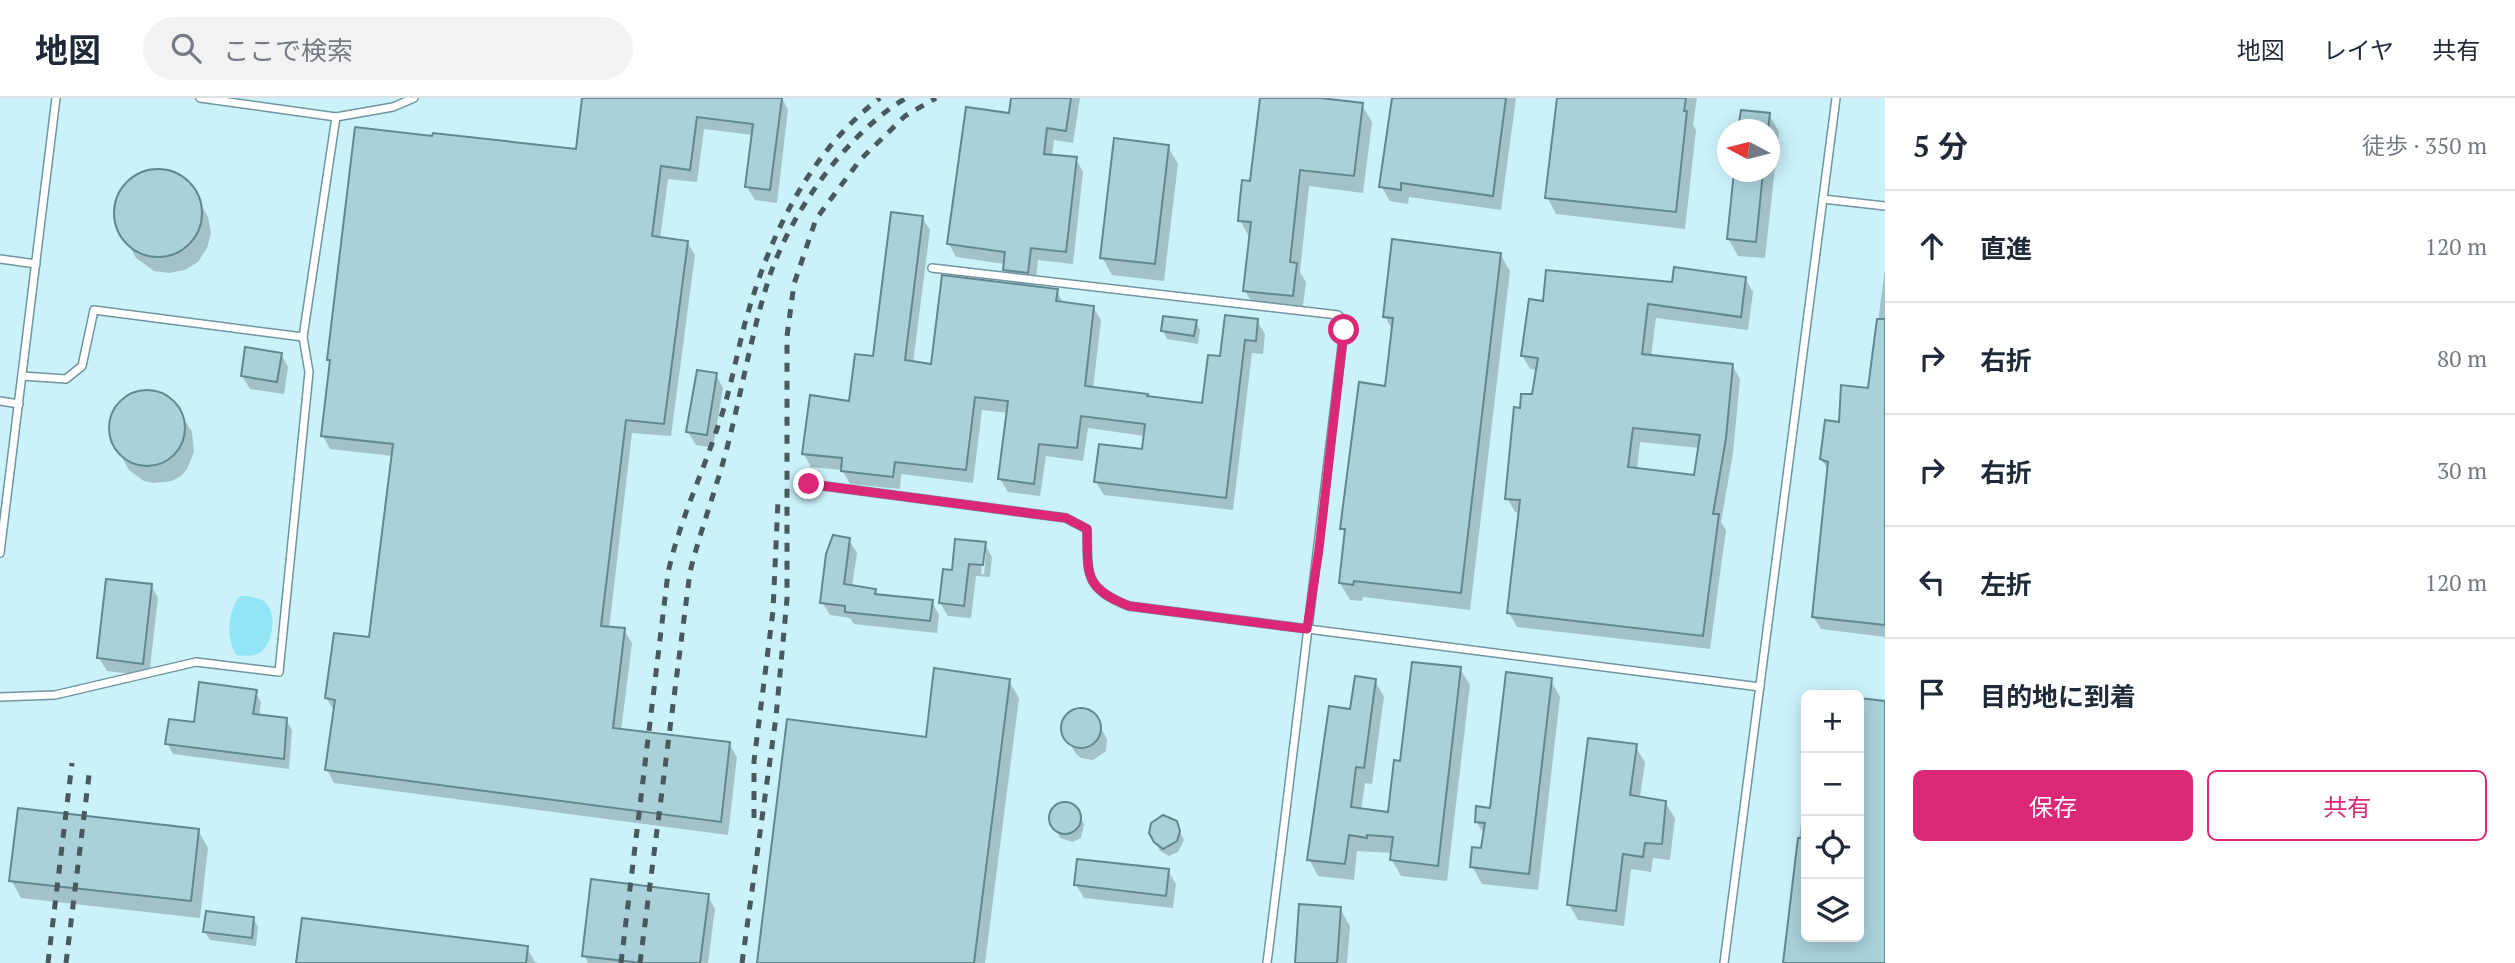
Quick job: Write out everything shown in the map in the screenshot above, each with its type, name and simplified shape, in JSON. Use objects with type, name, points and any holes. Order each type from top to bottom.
[{"type":"lane","points":[[0,553],[56,98]]},
{"type":"lane","points":[[200,98],[336,117],[393,107],[414,98]]},
{"type":"lane","points":[[1724,963],[1836,98]]},
{"type":"lane","points":[[0,697],[55,695],[196,662],[279,672],[309,372],[303,337],[336,117]]},
{"type":"lane","points":[[1823,199],[1885,206]]},
{"type":"lane","points":[[0,259],[36,264]]},
{"type":"lane","points":[[932,268],[1338,315],[1343,320],[1319,549],[1307,629],[1268,963]]},
{"type":"lane","points":[[22,376],[66,379],[82,366],[94,310],[303,337]]},
{"type":"lane","points":[[0,401],[19,404]]},
{"type":"lane","points":[[809,484],[1066,518],[1087,529],[1088,573],[1105,597],[1129,606],[1760,687]]},
{"type":"shaded area","points":[[0,98],[1885,98],[1885,963],[0,963]]},
{"type":"shaded area","points":[[240,596],[262,600],[267,604],[272,617],[266,646],[253,655],[236,655],[229,633],[232,610]]},
{"type":"building","points":[[582,98],[782,98],[770,190],[745,187],[753,124],[697,117],[690,170],[661,166],[652,236],[688,241],[664,424],[626,420],[601,626],[625,628],[613,728],[730,742],[721,822],[325,770],[335,700],[325,698],[334,633],[369,637],[393,444],[321,436],[330,360],[327,360],[355,127],[576,149]]},
{"type":"building","points":[[1011,98],[1071,98],[1066,131],[1047,128],[1044,154],[1077,157],[1066,252],[1031,248],[1028,273],[1003,270],[1005,252],[947,244],[966,107],[1009,113]]},
{"type":"building","points":[[1260,98],[1320,98],[1363,103],[1354,176],[1300,170],[1290,262],[1297,263],[1293,296],[1243,291],[1251,222],[1238,221],[1239,209],[1242,180],[1250,181]]},
{"type":"building","points":[[1392,98],[1506,98],[1493,196],[1401,183],[1401,190],[1379,187]]},
{"type":"building","points":[[1557,98],[1686,98],[1684,111],[1687,111],[1676,212],[1545,198]]},
{"type":"building","points":[[1741,110],[1770,113],[1769,119],[1740,119]]},
{"type":"building","points":[[1114,138],[1169,145],[1155,264],[1100,258]]},
{"type":"building","points":[[158,169],[175,172],[189,182],[199,196],[202,213],[199,230],[189,244],[175,254],[158,257],[141,254],[127,244],[117,230],[114,213],[117,196],[127,182],[141,172]]},
{"type":"building","points":[[1733,182],[1762,182],[1756,242],[1727,239]]},
{"type":"building","points":[[891,212],[923,216],[905,360],[931,364],[942,275],[1058,289],[1056,301],[1094,306],[1085,386],[1148,394],[1147,396],[1202,403],[1208,355],[1220,356],[1225,315],[1258,319],[1256,341],[1245,340],[1226,498],[1094,482],[1099,444],[1142,449],[1145,424],[1081,416],[1077,448],[1039,444],[1034,484],[998,479],[1008,401],[975,397],[966,470],[895,462],[893,477],[841,471],[842,458],[802,454],[810,395],[849,401],[855,354],[873,356]]},
{"type":"building","points":[[1392,239],[1501,253],[1461,593],[1354,581],[1353,585],[1339,583],[1345,529],[1340,529],[1359,382],[1385,386],[1393,318],[1383,317]]},
{"type":"building","points":[[1674,267],[1746,277],[1741,317],[1648,304],[1642,354],[1733,364],[1726,438],[1713,514],[1719,514],[1703,636],[1507,613],[1520,500],[1505,499],[1514,407],[1520,408],[1521,394],[1532,394],[1538,358],[1521,356],[1529,299],[1543,301],[1546,270],[1672,282]],"holes":[[[1633,428],[1700,435],[1694,475],[1628,467]]]},
{"type":"building","points":[[1163,316],[1197,320],[1194,336],[1161,331]]},
{"type":"building","points":[[1877,319],[1885,319],[1885,625],[1812,617],[1828,462],[1820,459],[1825,420],[1839,422],[1841,385],[1868,388]]},
{"type":"building","points":[[245,347],[282,353],[277,382],[241,376]]},
{"type":"building","points":[[697,370],[717,373],[707,435],[686,432]]},
{"type":"building","points":[[147,390],[162,393],[174,401],[182,413],[185,428],[182,443],[174,455],[162,463],[147,466],[132,463],[120,455],[112,443],[109,428],[112,413],[120,401],[132,393]]},
{"type":"building","points":[[833,535],[850,538],[844,584],[876,589],[875,594],[933,600],[930,621],[845,612],[845,606],[820,603],[826,554]]},
{"type":"building","points":[[955,539],[986,542],[983,565],[969,564],[964,606],[939,603],[943,569],[952,570]]},
{"type":"building","points":[[106,579],[152,584],[143,664],[97,658]]},
{"type":"building","points":[[1412,662],[1461,667],[1438,866],[1390,860],[1393,837],[1367,835],[1367,838],[1349,835],[1345,864],[1307,860],[1329,706],[1350,709],[1355,676],[1376,679],[1364,768],[1356,767],[1351,807],[1388,812],[1394,760],[1400,761]]},
{"type":"building","points":[[934,668],[1010,679],[974,963],[757,963],[787,719],[926,737]]},
{"type":"building","points":[[1506,672],[1552,678],[1529,874],[1470,867],[1472,847],[1481,848],[1485,823],[1475,822],[1476,806],[1490,808]]},
{"type":"building","points":[[199,682],[257,690],[253,714],[287,718],[284,759],[165,744],[169,719],[194,722]]},
{"type":"building","points":[[1864,699],[1885,701],[1885,963],[1783,963],[1798,838],[1801,838],[1801,942],[1864,942]]},
{"type":"building","points":[[1081,708],[1095,714],[1101,728],[1095,742],[1081,748],[1067,742],[1061,728],[1067,714]]},
{"type":"building","points":[[1588,738],[1637,744],[1630,795],[1666,801],[1662,844],[1645,843],[1643,857],[1623,854],[1616,911],[1567,905]]},
{"type":"building","points":[[1065,802],[1076,807],[1081,818],[1076,829],[1065,834],[1054,829],[1049,818],[1054,807]]},
{"type":"building","points":[[18,808],[199,829],[191,901],[9,881]]},
{"type":"building","points":[[1163,815],[1177,821],[1180,831],[1177,841],[1163,849],[1154,842],[1149,833],[1151,823]]},
{"type":"building","points":[[1077,859],[1169,869],[1166,896],[1074,885]]},
{"type":"building","points":[[591,879],[709,894],[700,963],[642,963],[582,956]]},
{"type":"building","points":[[1299,904],[1341,907],[1337,963],[1295,963]]},
{"type":"building","points":[[206,911],[254,917],[252,938],[203,932]]},
{"type":"building","points":[[302,918],[528,946],[526,963],[296,963]]},
{"type":"railway","points":[[621,963],[668,573],[678,535],[712,444],[745,323],[779,229],[794,199],[832,144],[880,98]]},
{"type":"railway","points":[[640,963],[690,572],[728,444],[769,278],[791,227],[823,177],[862,132],[906,98]]},
{"type":"railway","points":[[742,963],[776,717],[787,599],[787,336],[794,284],[816,219],[860,160],[905,116],[936,98]]},
{"type":"railway","points":[[754,818],[754,761],[773,611],[778,501]]},
{"type":"railway","points":[[48,963],[72,763]]},
{"type":"railway","points":[[66,963],[90,767]]},
{"type":"route","points":[[809,484],[1066,518],[1087,529],[1088,573],[1105,597],[1129,606],[1307,629],[1344,330]]}]
